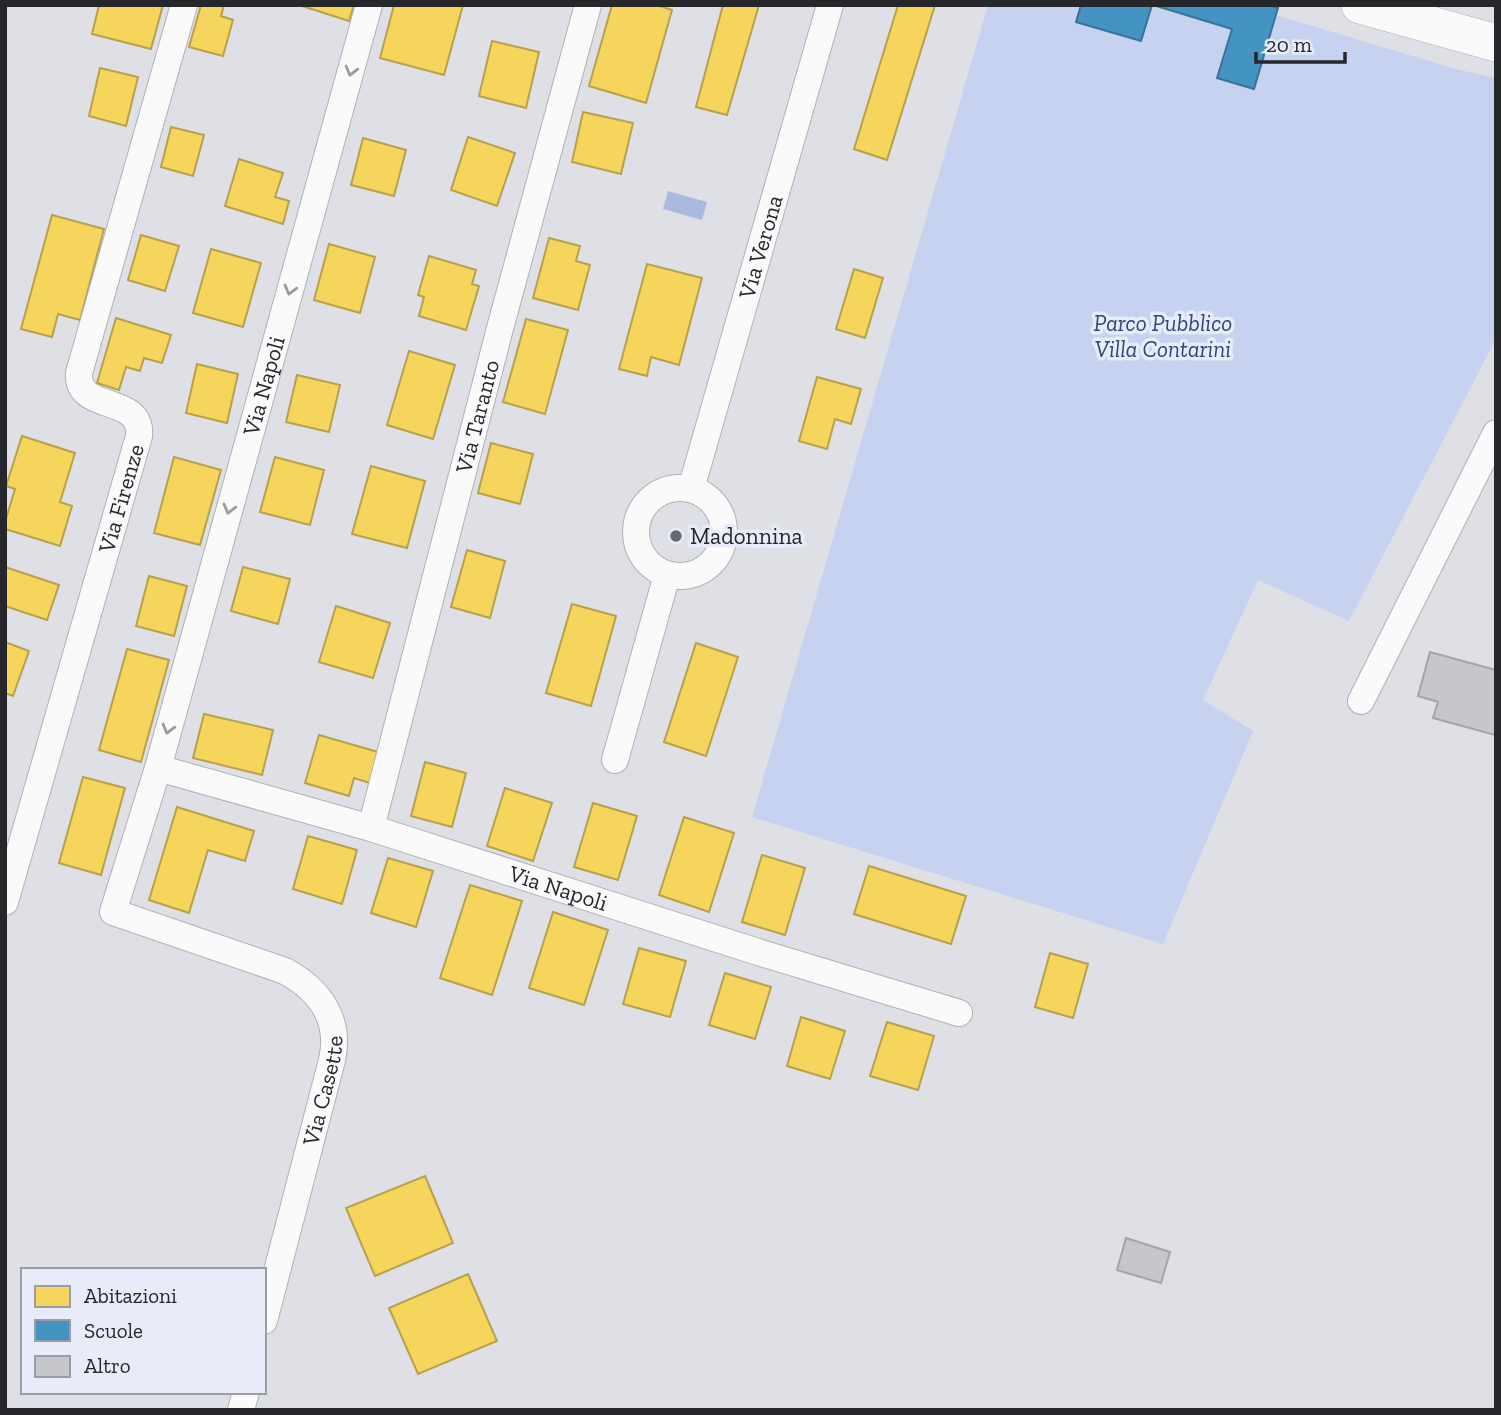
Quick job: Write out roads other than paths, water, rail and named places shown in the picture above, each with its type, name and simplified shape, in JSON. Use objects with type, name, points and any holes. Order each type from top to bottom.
[{"type":"main road","points":[[1360,5],[1496,43]]},
{"type":"street","name":"Via Firenze","points":[[5,902],[139,436],[140,429],[133,415],[118,406],[87,396],[81,389],[79,373],[184,5]]},
{"type":"street","name":"Via Napoli","points":[[113,912],[158,768],[369,5]]},
{"type":"street","name":"Via Taranto","points":[[371,828],[499,332],[587,5]]},
{"type":"street","name":"Via Verona","points":[[691,489],[830,5]]},
{"type":"street","points":[[1361,701],[1496,433]]},
{"type":"street","points":[[676,488],[691,489],[715,504],[722,516],[723,544],[717,557],[695,574],[682,577],[667,575],[653,569],[643,558],[636,536],[639,513],[648,500],[660,492],[676,488]]},
{"type":"street","points":[[615,760],[667,575]]},
{"type":"street","name":"Via Napoli","points":[[158,768],[371,828],[758,952],[959,1013]]},
{"type":"street","name":"Via Casette","points":[[113,912],[285,971],[317,995],[329,1014],[335,1033],[334,1053],[266,1313]]},
{"type":"place","name":"Madonnina","points":[[676,536]]},
{"type":"park label","name":"Parco Pubblico Villa Contarini","points":[[1163,336]]}]
